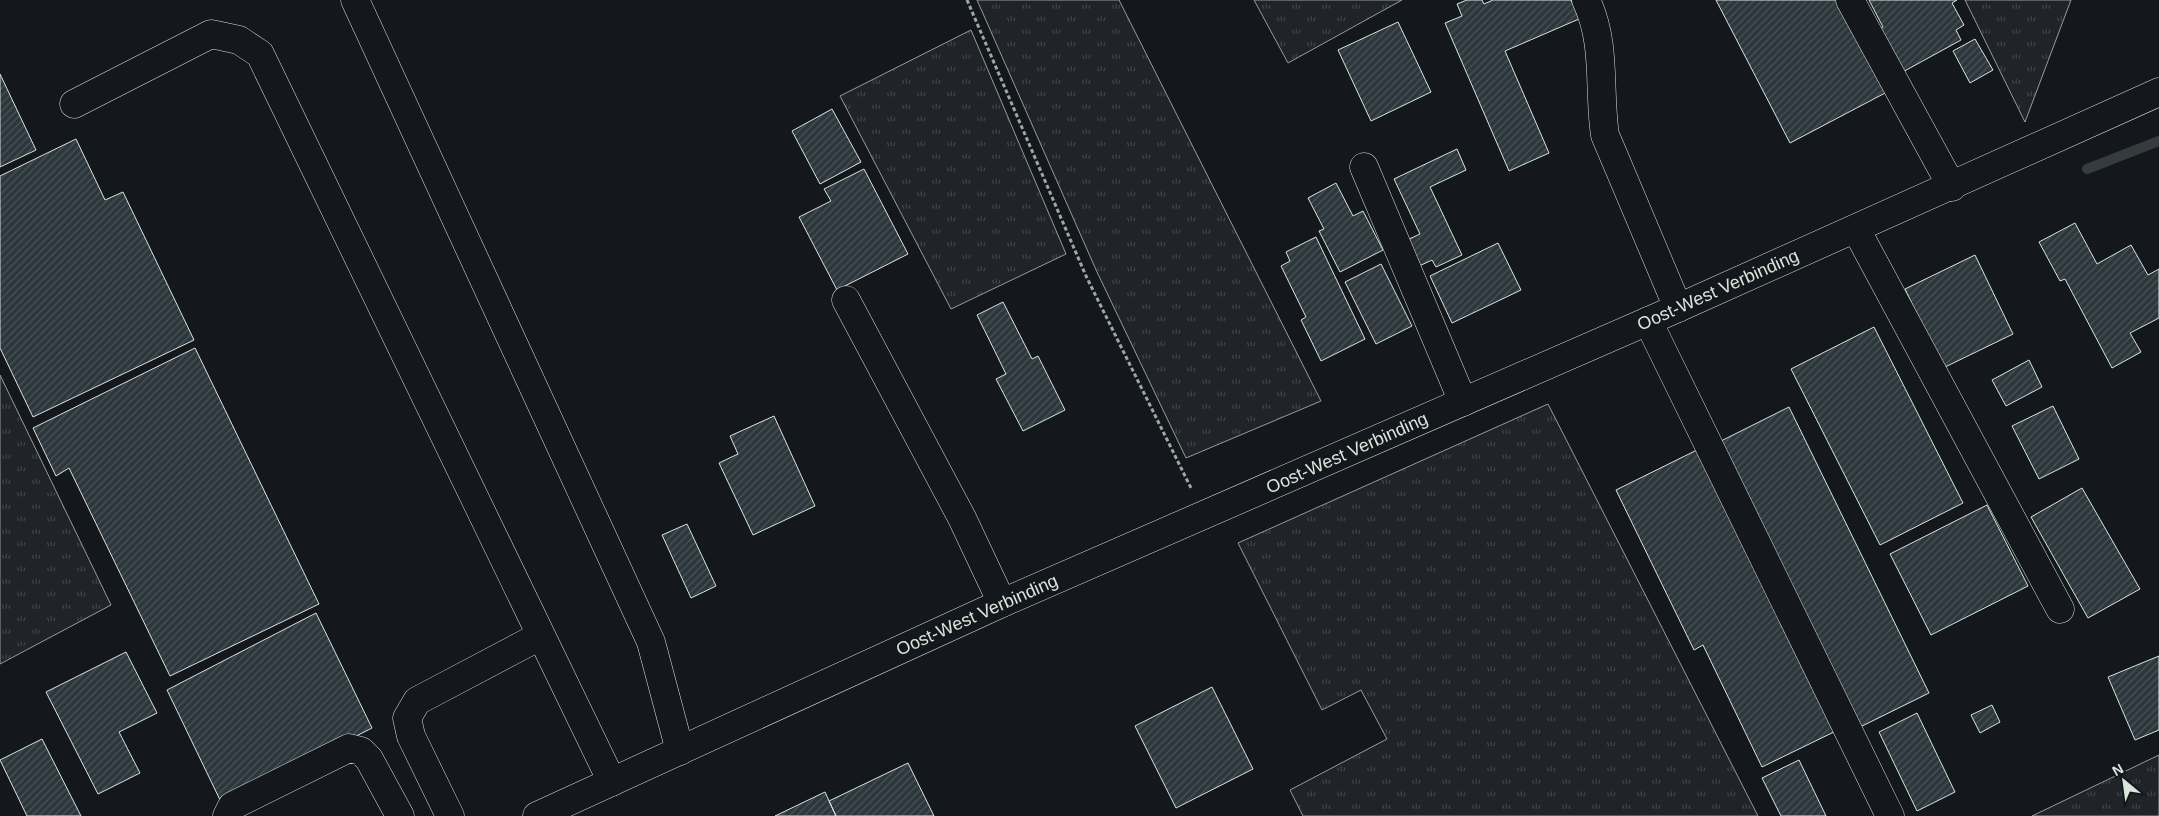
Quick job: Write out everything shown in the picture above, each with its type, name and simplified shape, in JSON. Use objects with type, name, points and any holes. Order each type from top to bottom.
[{"type":"main road","points":[[355,0],[651,642],[680,750]]},
{"type":"main road","points":[[1586,0],[1593,15],[1600,43],[1602,113],[1605,135],[1678,308]]},
{"type":"main road","points":[[1850,0],[1952,187]]},
{"type":"main road","points":[[74,104],[211,34],[238,40],[260,54],[612,782]]},
{"type":"main road","name":"Oost-West Verbinding","points":[[537,816],[1002,603],[1952,187],[2159,92]]},
{"type":"main road","points":[[1364,167],[1464,402]]},
{"type":"main road","points":[[1856,229],[2060,609]]},
{"type":"main road","points":[[846,300],[962,518],[1002,603]]},
{"type":"main road","points":[[1648,321],[1890,816]]},
{"type":"main road","points":[[450,816],[411,736],[407,718],[417,701],[540,636]]},
{"type":"main road","points":[[227,816],[232,806],[349,748],[360,751],[369,759],[393,814]]},
{"type":"path","points":[[967,0],[1086,276],[1205,515]]},
{"type":"green space","points":[[977,0],[1119,0],[1321,401],[1186,458],[1097,272]]},
{"type":"green space","points":[[1254,0],[1402,0],[1288,63]]},
{"type":"green space","points":[[1965,0],[2071,0],[2025,122]]},
{"type":"green space","points":[[971,30],[1066,254],[951,309],[840,96]]},
{"type":"green space","points":[[0,375],[111,605],[0,664]]},
{"type":"green space","points":[[1548,404],[1758,816],[1303,816],[1290,790],[1387,739],[1361,690],[1322,710],[1238,543]]},
{"type":"green space","points":[[2159,755],[2159,816],[2032,816]]},
{"type":"building","points":[[1467,0],[1482,0],[1484,4],[1493,0],[1571,0],[1579,19],[1505,51],[1549,153],[1509,171],[1445,23],[1462,16],[1457,4]]},
{"type":"building","points":[[1716,0],[1839,0],[1887,92],[1790,143]]},
{"type":"building","points":[[1869,0],[1957,0],[1952,3],[1964,25],[1956,30],[1961,40],[1899,74],[1875,31],[1883,27]]},
{"type":"building","points":[[1398,22],[1431,92],[1371,121],[1338,50]]},
{"type":"building","points":[[1975,39],[1993,70],[1970,83],[1953,51]]},
{"type":"building","points":[[0,74],[36,150],[0,167]]},
{"type":"building","points":[[832,109],[861,162],[820,184],[792,131]]},
{"type":"building","points":[[76,139],[105,200],[123,192],[194,340],[33,417],[0,348],[0,176]]},
{"type":"building","points":[[1457,149],[1466,170],[1430,187],[1462,255],[1436,267],[1432,260],[1417,267],[1405,241],[1420,234],[1394,179]]},
{"type":"building","points":[[864,169],[908,254],[837,290],[799,217],[831,201],[824,189]]},
{"type":"building","points":[[1336,183],[1353,216],[1363,211],[1383,250],[1340,272],[1319,231],[1324,229],[1308,198]]},
{"type":"building","points":[[2075,223],[2097,264],[2131,245],[2148,275],[2159,269],[2159,318],[2130,333],[2141,352],[2112,368],[2065,279],[2060,281],[2039,242]]},
{"type":"building","points":[[1316,237],[1365,339],[1321,361],[1301,320],[1306,317],[1281,266],[1290,261],[1286,252]]},
{"type":"building","points":[[1498,243],[1521,290],[1452,323],[1430,276]]},
{"type":"building","points":[[1975,255],[2013,334],[1943,368],[1905,289]]},
{"type":"building","points":[[1381,264],[1412,326],[1376,344],[1345,282]]},
{"type":"building","points":[[1003,302],[1032,359],[1038,356],[1065,410],[1023,431],[996,379],[1006,374],[977,315]]},
{"type":"building","points":[[1874,327],[1963,503],[1880,545],[1791,369]]},
{"type":"building","points":[[195,348],[319,604],[170,676],[69,468],[56,476],[33,428]]},
{"type":"building","points":[[2029,360],[2042,387],[2006,406],[1992,380]]},
{"type":"building","points":[[2053,406],[2079,459],[2039,479],[2012,426]]},
{"type":"building","points":[[1789,407],[1929,693],[1854,730],[1715,444]]},
{"type":"building","points":[[774,416],[815,506],[753,535],[719,463],[738,454],[730,436]]},
{"type":"building","points":[[1701,448],[1838,730],[1762,767],[1703,645],[1694,650],[1616,490]]},
{"type":"building","points":[[2082,488],[2140,589],[2088,618],[2031,517]]},
{"type":"building","points":[[1987,505],[2028,586],[1931,635],[1890,554]]},
{"type":"building","points":[[687,524],[716,586],[691,598],[662,535]]},
{"type":"building","points":[[316,613],[372,728],[222,804],[167,690]]},
{"type":"building","points":[[126,652],[157,713],[119,732],[140,773],[98,794],[46,692]]},
{"type":"building","points":[[2159,656],[2159,730],[2135,740],[2108,677]]},
{"type":"building","points":[[1212,687],[1253,769],[1176,808],[1135,726]]},
{"type":"building","points":[[1992,705],[2000,722],[1980,733],[1971,715]]},
{"type":"building","points":[[1917,713],[1955,792],[1917,811],[1879,732]]},
{"type":"building","points":[[42,739],[81,816],[27,816],[0,760]]},
{"type":"building","points":[[1799,760],[1826,816],[1781,816],[1762,778]]},
{"type":"building","points":[[908,763],[934,816],[836,816],[829,801]]},
{"type":"building","points":[[825,792],[836,816],[775,816]]},
{"type":"waterway","points":[[2087,169],[2159,141]]}]
